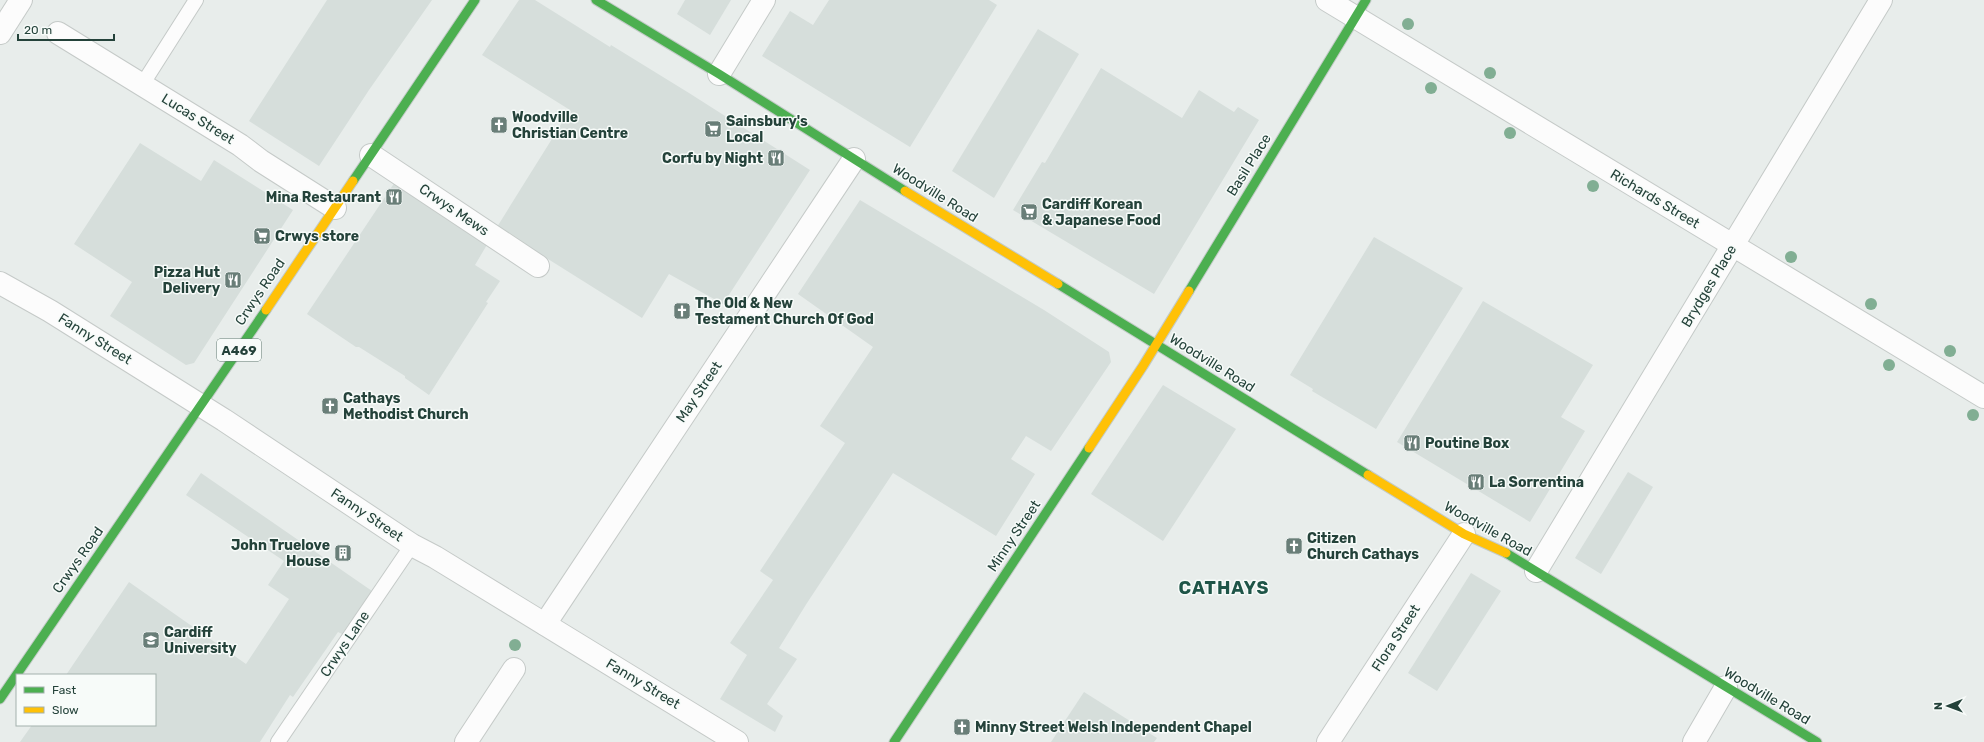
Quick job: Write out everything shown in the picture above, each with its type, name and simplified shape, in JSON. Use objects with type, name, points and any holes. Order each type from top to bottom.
[{"type":"street","name":"Crwys Road","points":[[17,674],[201,406],[475,0]]},
{"type":"street","name":"Woodville Road","points":[[596,0],[719,74],[854,159],[1464,534],[1493,546],[1536,571],[1817,742]]},
{"type":"street","points":[[719,74],[764,0]]},
{"type":"street","name":"Richards Street","points":[[1327,0],[1361,9],[1733,245],[1984,397]]},
{"type":"street","name":"Brydges Place","points":[[1536,571],[1881,0]]},
{"type":"street","points":[[0,34],[14,3]]},
{"type":"street","name":"Basil Place","points":[[1155,344],[1361,9]]},
{"type":"street","name":"Lucas Street","points":[[58,33],[240,145],[261,162],[335,208]]},
{"type":"street","name":"Crwys Mews","points":[[371,155],[538,266]]},
{"type":"street","name":"May Street","points":[[545,624],[854,159]]},
{"type":"street","name":"Fanny Street","points":[[0,283],[50,311],[201,406],[412,545],[435,557],[737,742]]},
{"type":"street","name":"Minny Street","points":[[894,742],[1126,392],[1155,344]]},
{"type":"street","name":"Flora Street","points":[[1328,742],[1464,534]]},
{"type":"street","points":[[466,742],[514,669]]},
{"type":"street","name":"Crwys Road","points":[[0,699],[16,676]]},
{"type":"street","points":[[1694,742],[1726,688]]},
{"type":"lane","points":[[142,84],[196,0]]},
{"type":"lane","name":"Crwys Lane","points":[[278,742],[412,545]]},
{"type":"shaded area","points":[[327,0],[432,0],[369,90],[319,166],[249,121]]},
{"type":"shaded area","points":[[519,0],[535,0],[610,47],[611,45],[689,93],[810,170],[723,304],[669,274],[642,318],[497,227],[570,110],[482,55]]},
{"type":"shaded area","points":[[685,0],[731,0],[710,35],[677,14]]},
{"type":"shaded area","points":[[829,0],[989,0],[997,5],[910,147],[762,56],[790,11],[813,25]]},
{"type":"shaded area","points":[[1038,29],[1079,54],[994,198],[952,171]]},
{"type":"shaded area","points":[[1101,68],[1182,118],[1199,90],[1234,112],[1238,107],[1259,120],[1154,294],[1013,210],[1042,162],[1045,163]]},
{"type":"shaded area","points":[[140,143],[201,181],[214,160],[293,210],[194,363],[186,365],[110,316],[132,282],[74,244]]},
{"type":"shaded area","points":[[397,179],[488,243],[475,265],[500,281],[486,302],[488,303],[429,395],[405,378],[405,376],[359,347],[356,347],[307,314]]},
{"type":"shaded area","points":[[860,200],[1044,310],[1109,352],[1111,362],[1051,451],[1026,436],[1011,459],[1035,474],[996,536],[893,473],[779,648],[797,659],[767,704],[783,716],[775,732],[720,699],[747,655],[730,643],[773,580],[760,571],[845,443],[820,426],[873,347],[798,294]]},
{"type":"shaded area","points":[[1374,237],[1463,288],[1376,429],[1312,391],[1313,389],[1290,375]]},
{"type":"shaded area","points":[[1483,301],[1593,365],[1561,417],[1585,431],[1530,522],[1397,442]]},
{"type":"shaded area","points":[[1163,385],[1236,429],[1163,541],[1091,494]]},
{"type":"shaded area","points":[[1628,472],[1653,487],[1601,574],[1575,558]]},
{"type":"shaded area","name":"Cardiff University","points":[[201,473],[372,591],[342,634],[338,632],[293,697],[290,695],[260,742],[20,742],[31,726],[156,726],[156,674],[67,674],[129,582],[246,664],[289,599],[268,585],[284,561],[186,495]]},
{"type":"shaded area","points":[[1471,573],[1501,591],[1437,691],[1408,673]]},
{"type":"shaded area","points":[[1084,692],[1157,738],[1154,742],[1051,742]]},
{"type":"traffic: fast","points":[[353,181],[475,0]]},
{"type":"traffic: fast","points":[[596,0],[719,74],[905,191]]},
{"type":"traffic: fast","points":[[1189,291],[1366,0]]},
{"type":"traffic: fast","points":[[1058,284],[1368,475]]},
{"type":"traffic: fast","points":[[17,674],[266,310]]},
{"type":"traffic: fast","points":[[894,742],[1089,448]]},
{"type":"traffic: fast","points":[[1506,553],[1817,742]]},
{"type":"traffic: fast","points":[[0,699],[16,676]]},
{"type":"traffic: slow","points":[[266,310],[353,181]]},
{"type":"traffic: slow","points":[[905,191],[1058,284]]},
{"type":"traffic: slow","points":[[1089,448],[1143,366],[1189,291]]},
{"type":"traffic: slow","points":[[1368,475],[1464,534],[1506,553]]},
{"type":"place","name":"Woodville Christian Centre","points":[[499,125]]},
{"type":"place","name":"Sainsbury's Local","points":[[713,129]]},
{"type":"place","name":"Corfu by Night","points":[[776,158]]},
{"type":"place","name":"Mina Restaurant","points":[[394,197]]},
{"type":"place","name":"Cardiff Korean & Japanese Food","points":[[1029,212]]},
{"type":"place","name":"Crwys store","points":[[262,236]]},
{"type":"place","name":"Pizza Hut Delivery","points":[[233,280]]},
{"type":"place","name":"The Old & New Testament Church Of God","points":[[682,311]]},
{"type":"place","name":"Cathays Methodist Church","points":[[330,406]]},
{"type":"place","name":"Poutine Box","points":[[1412,443]]},
{"type":"place","name":"La Sorrentina","points":[[1476,482]]},
{"type":"place","name":"Citizen Church Cathays","points":[[1294,546]]},
{"type":"place","name":"John Truelove House","points":[[343,553]]},
{"type":"place","name":"Cardiff University","points":[[151,640]]},
{"type":"place","name":"Minny Street Welsh Independent Chapel","points":[[962,727]]},
{"type":"district","name":"CATHAYS","points":[[1224,588]]}]
